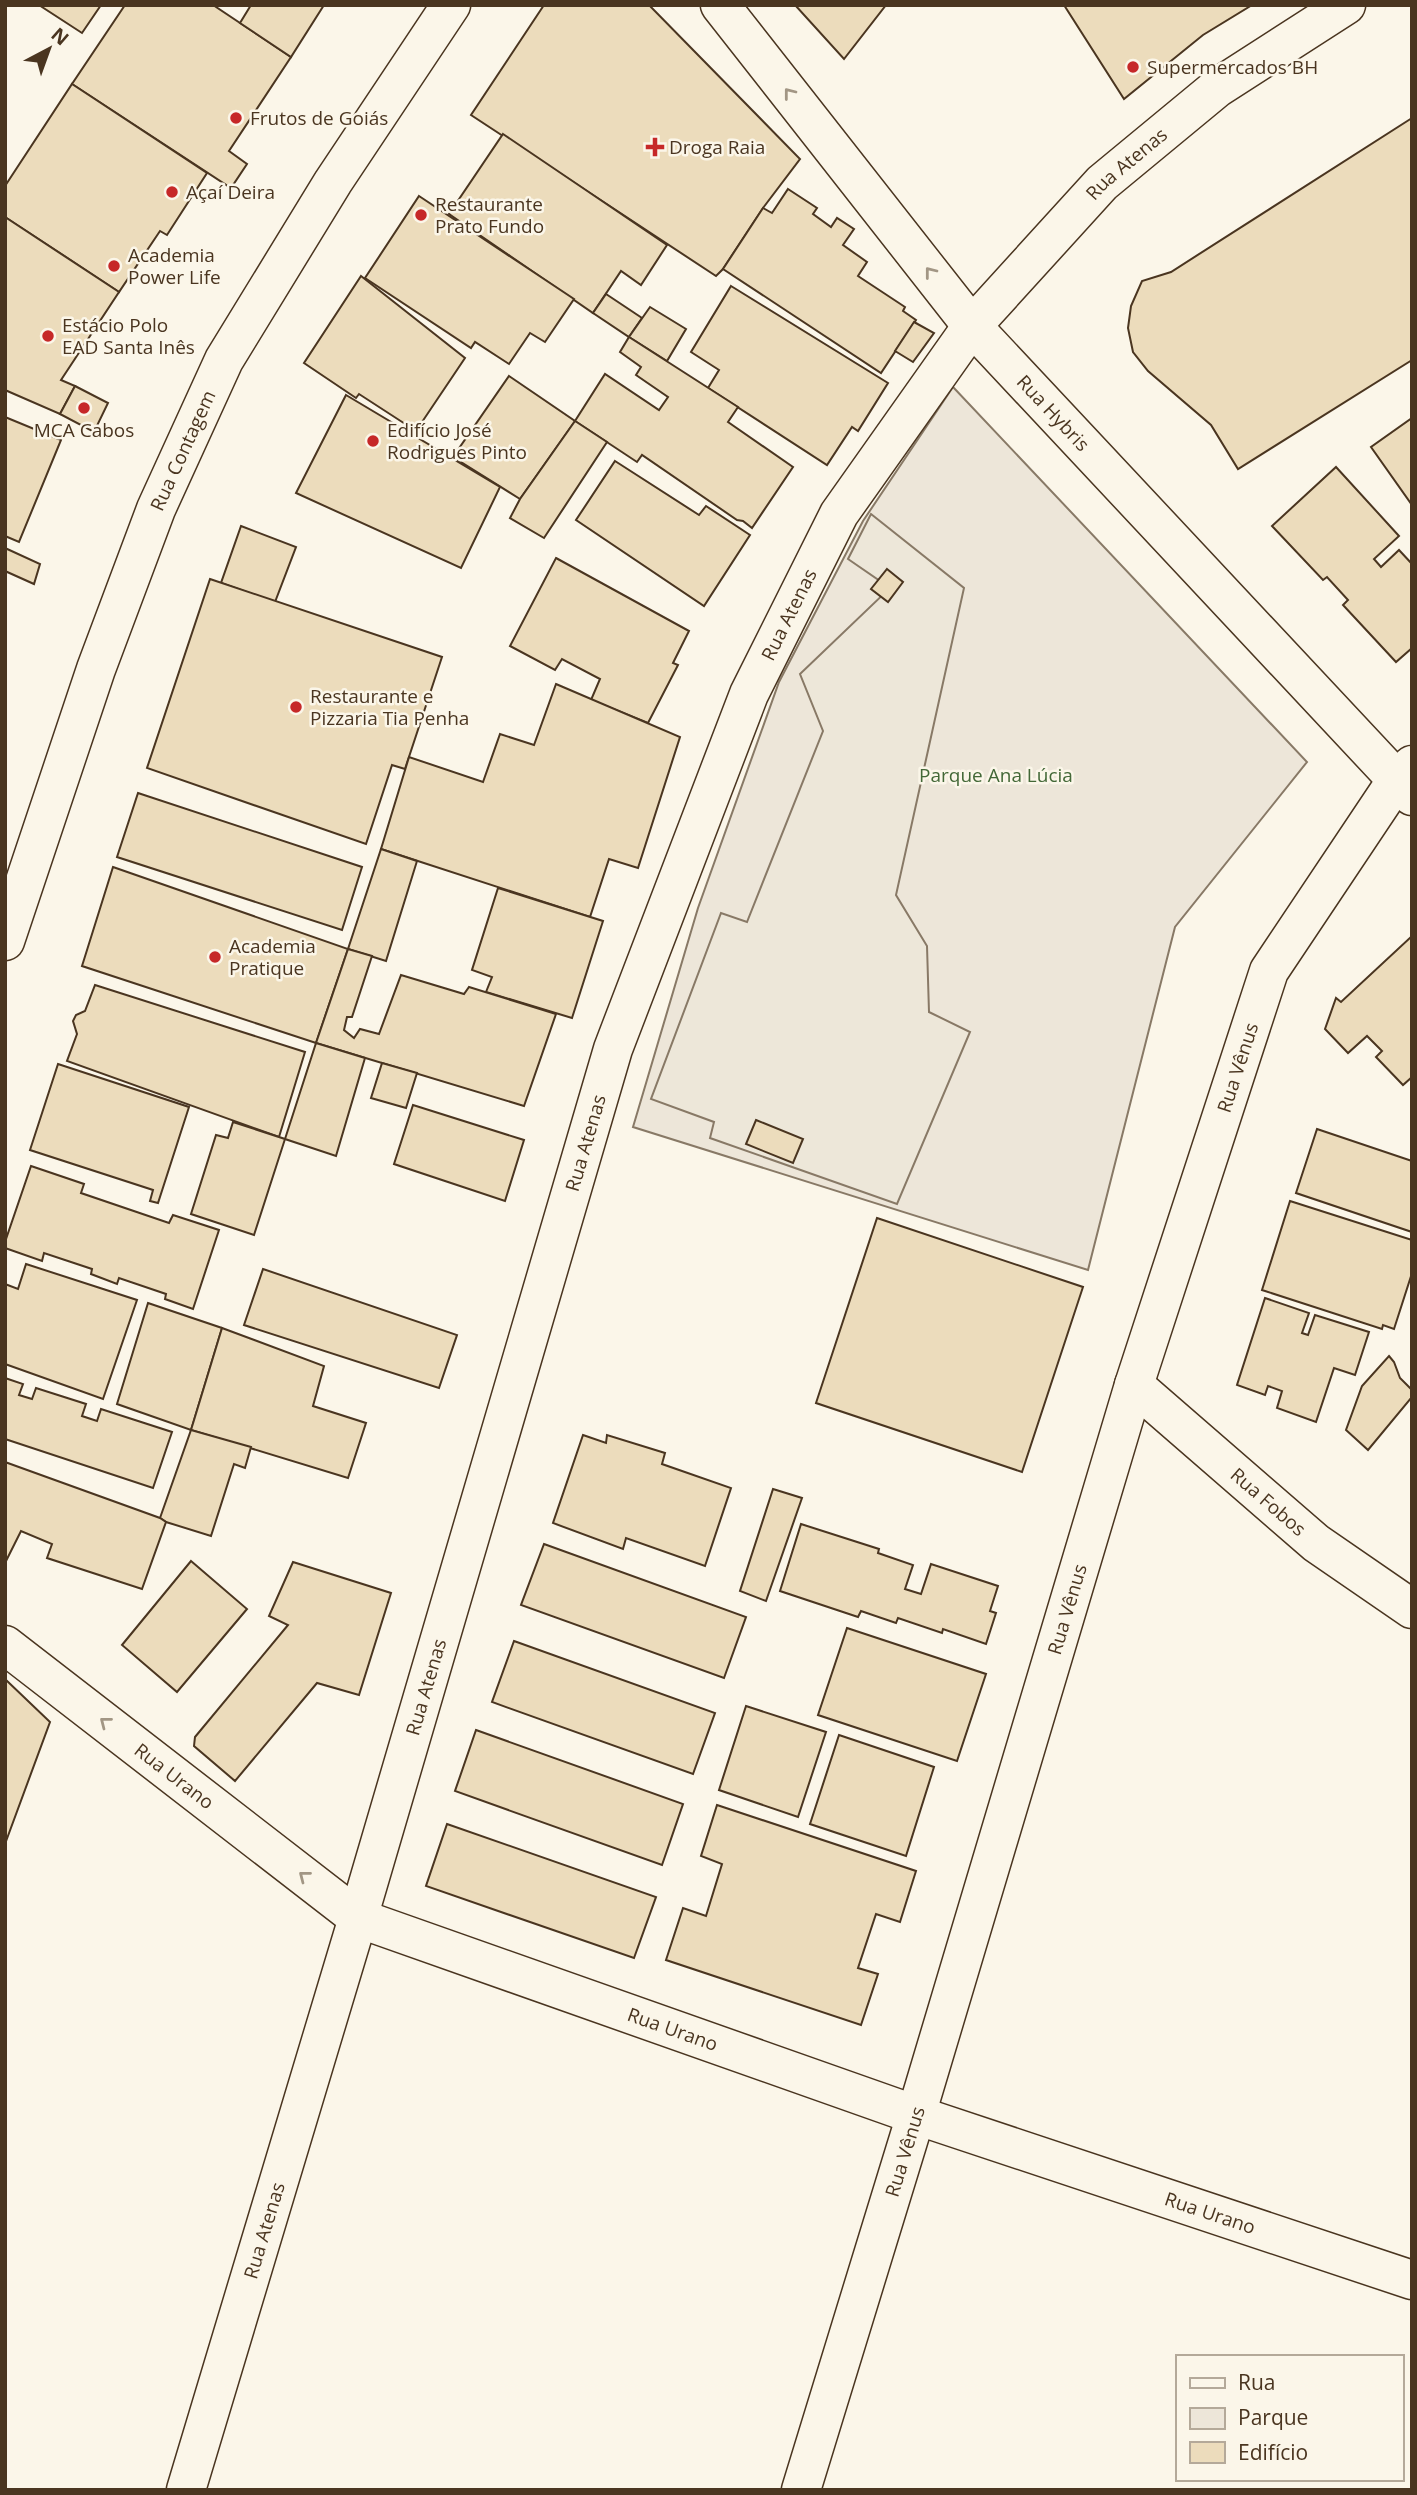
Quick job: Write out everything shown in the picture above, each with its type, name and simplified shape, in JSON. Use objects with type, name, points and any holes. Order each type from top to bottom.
[{"type":"street","name":"Rua Contagem","points":[[8,923],[96,669],[156,509],[224,360],[333,181],[451,5]]},
{"type":"street","name":"Rua Hybris","points":[[720,5],[972,326],[1406,781]]},
{"type":"street","name":"Rua Atenas","points":[[186,2490],[358,1918],[613,1049],[749,694],[839,514],[972,326],[1102,183],[1217,88],[1346,5]]},
{"type":"street","name":"Rua Vênus","points":[[801,2490],[1134,1385],[1269,971],[1406,781]]},
{"type":"street","name":"Rua Fobos","points":[[1134,1385],[1316,1543],[1412,1609]]},
{"type":"street","name":"Rua Urano","points":[[5,1645],[358,1918],[916,2115],[1412,2280]]},
{"type":"green space","name":"Parque Ana Lúcia","points":[[953,387],[1307,762],[1175,927],[1088,1270],[633,1127],[698,908],[779,682],[863,521]]},
{"type":"shaded area","points":[[871,514],[964,588],[896,895],[927,946],[929,1012],[970,1032],[897,1204],[710,1138],[714,1122],[651,1099],[721,913],[747,922],[823,731],[800,674],[890,588],[848,559]]},
{"type":"building","points":[[39,5],[101,5],[82,33]]},
{"type":"building","points":[[125,5],[213,5],[291,57],[229,151],[247,164],[231,188],[72,84]]},
{"type":"building","points":[[251,5],[324,5],[291,57],[240,23]]},
{"type":"building","name":"Droga Raia","points":[[544,5],[649,5],[800,159],[716,276],[471,115]]},
{"type":"building","points":[[795,5],[886,5],[844,59]]},
{"type":"building","name":"Supermercados BH","points":[[1064,5],[1252,5],[1203,35],[1124,99]]},
{"type":"building","points":[[72,84],[207,173],[167,235],[160,231],[119,292],[5,217],[5,186]]},
{"type":"building","points":[[1412,118],[1412,360],[1238,469],[1211,425],[1148,371],[1133,352],[1128,328],[1131,306],[1142,281],[1171,272]]},
{"type":"building","points":[[503,134],[667,245],[641,285],[621,271],[593,313],[449,214]]},
{"type":"building","points":[[788,189],[817,208],[813,214],[831,227],[837,218],[854,229],[843,245],[867,262],[858,276],[905,307],[903,311],[916,320],[881,373],[723,269],[763,208],[772,213]]},
{"type":"building","points":[[419,196],[574,299],[545,342],[530,333],[509,364],[475,342],[471,348],[365,278]]},
{"type":"building","name":"Estácio Polo EAD Santa Inês","points":[[5,217],[119,292],[61,380],[75,386],[60,414],[5,390]]},
{"type":"building","points":[[361,276],[465,358],[416,431],[359,394],[356,398],[304,363]]},
{"type":"building","points":[[731,286],[888,383],[858,431],[852,427],[827,465],[708,388],[719,370],[691,352]]},
{"type":"building","points":[[606,294],[642,318],[629,337],[593,313]]},
{"type":"building","points":[[650,307],[686,329],[667,361],[629,337]]},
{"type":"building","points":[[914,322],[934,333],[913,362],[895,351]]},
{"type":"building","points":[[629,337],[738,407],[728,422],[793,467],[752,528],[642,455],[637,462],[575,421],[605,374],[659,410],[668,397],[636,375],[641,367],[620,352]]},
{"type":"building","points":[[509,376],[575,421],[520,499],[453,457]]},
{"type":"building","name":"MCA Cabos","points":[[75,386],[108,403],[94,432],[60,414]]},
{"type":"building","name":"Edifício José Rodrigues Pinto","points":[[346,395],[500,487],[461,568],[296,493]]},
{"type":"building","points":[[5,417],[61,440],[19,542],[5,536]]},
{"type":"building","points":[[1412,418],[1412,505],[1371,447]]},
{"type":"building","points":[[575,421],[607,442],[544,538],[510,518],[520,499]]},
{"type":"building","points":[[615,461],[699,515],[706,506],[750,535],[704,606],[576,520]]},
{"type":"building","points":[[1336,467],[1399,536],[1374,559],[1381,567],[1399,550],[1412,564],[1412,648],[1396,662],[1343,605],[1348,600],[1327,577],[1323,580],[1272,526]]},
{"type":"building","points":[[241,526],[296,547],[275,602],[221,583]]},
{"type":"building","points":[[5,548],[40,564],[34,584],[5,571]]},
{"type":"building","points":[[556,558],[689,631],[673,663],[678,665],[648,723],[591,700],[600,679],[562,659],[555,670],[510,646]]},
{"type":"building","points":[[887,569],[903,582],[888,602],[871,589]]},
{"type":"building","name":"Restaurante e Pizzaria Tia Penha","points":[[210,579],[442,657],[405,769],[392,765],[366,844],[147,768]]},
{"type":"building","points":[[556,684],[680,737],[638,868],[609,859],[590,917],[381,849],[409,757],[483,782],[500,734],[534,745]]},
{"type":"building","points":[[138,793],[362,867],[342,930],[117,857]]},
{"type":"building","points":[[381,849],[417,861],[386,961],[348,949]]},
{"type":"building","name":"Academia Pratique","points":[[113,867],[348,949],[316,1043],[82,966]]},
{"type":"building","points":[[498,888],[603,921],[572,1018],[486,992],[492,977],[472,970]]},
{"type":"building","points":[[1412,936],[1412,1077],[1403,1085],[1376,1057],[1382,1051],[1367,1036],[1348,1053],[1325,1029],[1336,998],[1341,1002]]},
{"type":"building","points":[[348,949],[372,956],[352,1017],[347,1017],[344,1030],[354,1038],[360,1029],[379,1034],[401,975],[464,994],[469,987],[556,1014],[524,1106],[316,1043]]},
{"type":"building","points":[[95,985],[305,1052],[279,1137],[67,1061],[77,1034],[73,1021],[76,1015],[85,1011]]},
{"type":"building","points":[[316,1043],[365,1058],[336,1156],[285,1139]]},
{"type":"building","points":[[382,1063],[417,1073],[406,1108],[371,1098]]},
{"type":"building","points":[[58,1064],[189,1107],[158,1203],[150,1201],[153,1190],[30,1150]]},
{"type":"building","points":[[413,1105],[524,1140],[505,1201],[394,1164]]},
{"type":"building","points":[[756,1120],[803,1139],[793,1163],[746,1144]]},
{"type":"building","points":[[233,1122],[285,1139],[254,1235],[191,1214],[216,1135],[228,1138]]},
{"type":"building","points":[[1317,1129],[1412,1161],[1412,1232],[1296,1193]]},
{"type":"building","points":[[31,1166],[84,1184],[81,1193],[169,1223],[173,1215],[219,1230],[193,1309],[165,1299],[166,1294],[119,1278],[117,1284],[91,1274],[92,1269],[44,1253],[42,1261],[5,1248]]},
{"type":"building","points":[[1290,1201],[1412,1240],[1412,1273],[1394,1329],[1383,1325],[1382,1329],[1262,1290]]},
{"type":"building","points":[[877,1218],[1083,1287],[1022,1472],[816,1403]]},
{"type":"building","points":[[26,1264],[137,1300],[103,1399],[5,1364],[5,1284],[18,1289]]},
{"type":"building","points":[[263,1269],[457,1335],[439,1388],[244,1325]]},
{"type":"building","points":[[1265,1298],[1309,1313],[1302,1333],[1308,1335],[1315,1315],[1369,1332],[1355,1375],[1334,1368],[1316,1422],[1277,1408],[1282,1391],[1268,1386],[1265,1395],[1237,1385]]},
{"type":"building","points":[[148,1303],[222,1328],[191,1430],[117,1404]]},
{"type":"building","points":[[222,1328],[324,1366],[313,1406],[366,1423],[348,1478],[191,1430]]},
{"type":"building","points":[[1389,1356],[1400,1378],[1412,1390],[1412,1397],[1368,1450],[1346,1430],[1362,1386]]},
{"type":"building","points":[[5,1378],[23,1384],[19,1395],[32,1399],[36,1388],[86,1404],[82,1416],[97,1421],[101,1409],[172,1432],[153,1488],[5,1439]]},
{"type":"building","points":[[191,1430],[251,1447],[245,1468],[234,1464],[211,1536],[160,1518]]},
{"type":"building","points":[[583,1435],[606,1443],[607,1435],[665,1453],[662,1464],[731,1488],[705,1566],[626,1538],[623,1549],[553,1523]]},
{"type":"building","points":[[5,1462],[166,1522],[142,1589],[47,1558],[52,1544],[21,1531],[5,1563]]},
{"type":"building","points":[[773,1489],[802,1498],[766,1601],[740,1591]]},
{"type":"building","points":[[801,1524],[879,1549],[878,1553],[913,1565],[905,1589],[921,1594],[931,1564],[998,1586],[990,1611],[996,1613],[986,1644],[943,1629],[942,1633],[898,1618],[896,1623],[861,1611],[858,1617],[780,1591]]},
{"type":"building","points":[[544,1544],[746,1617],[724,1678],[521,1605]]},
{"type":"building","points":[[191,1561],[247,1609],[177,1692],[122,1645]]},
{"type":"building","points":[[293,1562],[391,1593],[359,1695],[317,1683],[235,1781],[194,1746],[195,1737],[288,1625],[269,1616]]},
{"type":"building","points":[[847,1628],[986,1674],[957,1761],[818,1715]]},
{"type":"building","points":[[514,1641],[715,1713],[693,1774],[492,1702]]},
{"type":"building","points":[[5,1679],[50,1722],[5,1844]]},
{"type":"building","points":[[746,1706],[826,1732],[798,1817],[719,1790]]},
{"type":"building","points":[[476,1730],[683,1804],[662,1865],[455,1791]]},
{"type":"building","points":[[839,1735],[934,1767],[906,1856],[810,1824]]},
{"type":"building","points":[[717,1805],[916,1871],[900,1922],[876,1914],[858,1968],[878,1974],[861,2025],[666,1960],[683,1908],[706,1916],[722,1864],[701,1856]]},
{"type":"building","points":[[447,1824],[656,1897],[634,1958],[426,1886]]},
{"type":"place","name":"Supermercados BH","points":[[1133,67]]},
{"type":"place","name":"Frutos de Goiás","points":[[236,118]]},
{"type":"place","name":"Droga Raia","points":[[655,147]]},
{"type":"place","name":"Açaí Deira","points":[[172,192]]},
{"type":"place","name":"Restaurante Prato Fundo","points":[[421,215]]},
{"type":"place","name":"Academia Power Life","points":[[114,266]]},
{"type":"place","name":"Estácio Polo EAD Santa Inês","points":[[48,336]]},
{"type":"place","name":"MCA Cabos","points":[[84,408]]},
{"type":"place","name":"Edifício José Rodrigues Pinto","points":[[373,441]]},
{"type":"place","name":"Restaurante e Pizzaria Tia Penha","points":[[296,707]]},
{"type":"place","name":"Academia Pratique","points":[[215,957]]}]
